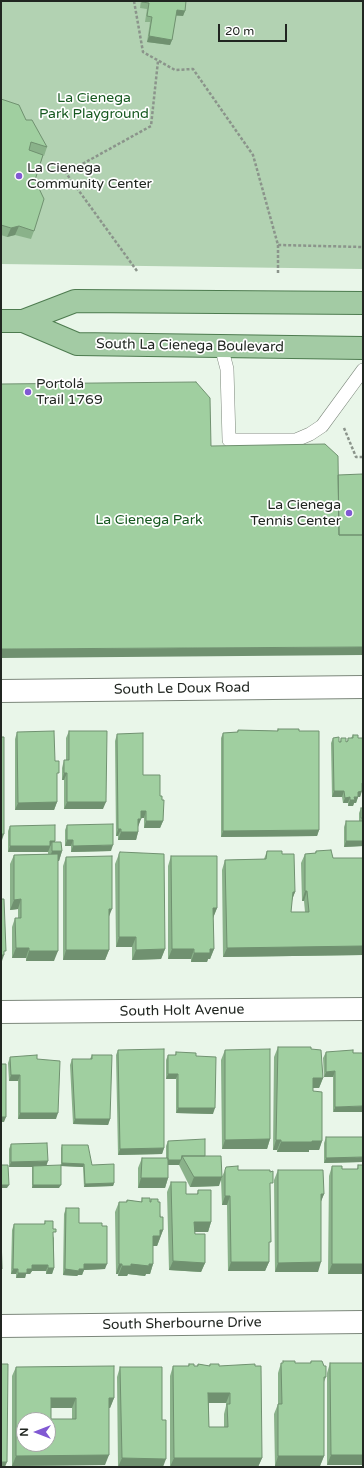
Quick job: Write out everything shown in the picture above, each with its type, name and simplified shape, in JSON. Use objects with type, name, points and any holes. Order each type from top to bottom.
[{"type":"main road","name":"South La Cienega Boulevard","points":[[1,321],[23,321],[75,301],[363,303]]},
{"type":"main road","name":"South La Cienega Boulevard","points":[[23,321],[77,344],[363,348]]},
{"type":"street","name":"South Le Doux Road","points":[[1,691],[363,687]]},
{"type":"street","name":"South Holt Avenue","points":[[1,1012],[363,1009]]},
{"type":"street","name":"South Sherbourne Drive","points":[[1,1326],[363,1322]]},
{"type":"lane","points":[[221,346],[227,369],[229,454]]},
{"type":"lane","points":[[229,440],[310,440],[363,370]]},
{"type":"path","points":[[134,1],[143,52],[175,70],[193,69],[253,155],[278,245],[278,273]]},
{"type":"path","points":[[137,271],[66,173],[151,126],[158,61]]},
{"type":"path","points":[[278,245],[363,247]]},
{"type":"path","points":[[332,412],[340,419],[356,457],[363,456]]},
{"type":"green space","name":"La Cienega Park Playground","points":[[1,1],[363,1],[363,269],[1,264]]},
{"type":"building","points":[[142,1],[186,1],[185,11],[177,10],[172,40],[149,36],[152,17],[147,16],[149,3]]},
{"type":"building","name":"La Cienega Community Center","points":[[1,99],[19,105],[26,120],[32,120],[47,147],[31,142],[29,150],[43,155],[35,180],[44,199],[34,231],[19,226],[11,228],[1,225]]},
{"type":"building","name":"La Cienega Park","points":[[196,382],[210,398],[211,446],[325,444],[338,456],[339,535],[363,535],[363,647],[1,649],[1,384]]},
{"type":"building","name":"La Cienega Tennis Center","points":[[363,474],[363,535],[339,535],[338,475]]},
{"type":"building","points":[[278,729],[319,731],[319,830],[223,831],[223,733],[238,732],[238,730],[278,731]]},
{"type":"building","points":[[54,731],[55,761],[59,761],[59,773],[57,773],[57,802],[18,803],[17,732]]},
{"type":"building","points":[[69,731],[107,731],[106,802],[67,802],[67,773],[64,773],[64,760],[69,760]]},
{"type":"building","points":[[143,733],[143,775],[160,775],[160,796],[162,796],[162,800],[164,800],[163,821],[146,821],[146,811],[141,811],[141,819],[138,819],[138,832],[121,832],[121,829],[118,829],[117,734]]},
{"type":"building","points":[[353,735],[358,735],[358,738],[363,738],[363,783],[362,791],[358,792],[358,797],[354,797],[355,800],[350,800],[350,797],[345,798],[344,791],[334,791],[333,738],[339,737],[339,742],[341,742],[341,738],[346,738],[346,742],[348,741],[348,738],[353,738]]},
{"type":"building","points":[[1,737],[4,737],[4,834],[1,834]]},
{"type":"building","points":[[361,808],[363,808],[363,818],[361,818]]},
{"type":"building","points":[[346,821],[363,821],[363,841],[346,841]]},
{"type":"building","points":[[113,824],[113,845],[73,846],[73,840],[67,840],[67,825]]},
{"type":"building","points":[[55,825],[55,841],[50,841],[50,846],[10,846],[10,826]]},
{"type":"building","points":[[52,842],[61,842],[62,851],[52,851]]},
{"type":"building","points":[[331,850],[333,858],[363,858],[363,946],[227,948],[225,860],[266,859],[267,851],[282,851],[282,854],[294,854],[295,892],[293,892],[291,912],[309,912],[307,891],[305,891],[305,854],[316,853],[316,851]]},
{"type":"building","points":[[120,852],[164,854],[165,949],[136,950],[136,937],[119,937]]},
{"type":"building","points":[[58,854],[58,951],[29,951],[29,948],[16,948],[15,918],[21,918],[21,899],[14,900],[14,855]]},
{"type":"building","points":[[112,856],[112,909],[109,909],[109,950],[66,950],[66,857]]},
{"type":"building","points":[[171,856],[217,856],[217,908],[213,908],[214,949],[210,949],[210,953],[194,953],[194,949],[172,949]]},
{"type":"building","points":[[1,899],[4,899],[6,951],[4,951],[4,955],[1,955]]},
{"type":"building","points":[[278,1047],[311,1047],[311,1049],[321,1050],[323,1078],[313,1078],[313,1091],[322,1092],[322,1141],[281,1142],[281,1140],[276,1140]]},
{"type":"building","points":[[164,1049],[164,1148],[120,1149],[118,1050]]},
{"type":"building","points":[[270,1049],[270,1139],[225,1140],[225,1050]]},
{"type":"building","points":[[353,1050],[353,1053],[363,1053],[363,1106],[335,1107],[335,1071],[326,1072],[326,1052]]},
{"type":"building","points":[[176,1052],[196,1053],[196,1056],[216,1057],[215,1108],[178,1108],[178,1074],[168,1074],[168,1055],[176,1055]]},
{"type":"building","points":[[37,1055],[37,1059],[60,1061],[58,1113],[20,1113],[20,1075],[11,1075],[10,1057]]},
{"type":"building","points":[[92,1055],[112,1055],[110,1119],[75,1119],[72,1059],[92,1059]]},
{"type":"building","points":[[1,1064],[6,1064],[6,1117],[1,1117]]},
{"type":"building","points":[[326,1137],[363,1137],[363,1157],[326,1158]]},
{"type":"building","points":[[205,1139],[205,1156],[182,1156],[181,1160],[168,1160],[168,1141]]},
{"type":"building","points":[[47,1143],[48,1161],[11,1162],[11,1144]]},
{"type":"building","points":[[62,1145],[88,1145],[92,1165],[114,1164],[114,1183],[85,1184],[84,1164],[62,1163]]},
{"type":"building","points":[[182,1156],[221,1156],[222,1177],[194,1177]]},
{"type":"building","points":[[142,1158],[168,1158],[168,1178],[141,1178]]},
{"type":"building","points":[[1,1165],[8,1165],[9,1185],[1,1185]]},
{"type":"building","points":[[61,1165],[61,1185],[33,1185],[33,1166]]},
{"type":"building","points":[[358,1165],[363,1165],[363,1264],[332,1264],[332,1166],[342,1166],[342,1169],[358,1169]]},
{"type":"building","points":[[238,1166],[238,1170],[273,1171],[273,1183],[270,1183],[271,1242],[269,1242],[269,1262],[231,1262],[230,1196],[225,1196],[225,1170],[226,1167]]},
{"type":"building","points":[[278,1170],[323,1170],[324,1194],[321,1194],[321,1262],[278,1263]]},
{"type":"building","points":[[171,1182],[186,1182],[186,1194],[198,1194],[198,1190],[211,1190],[211,1222],[194,1222],[195,1234],[205,1234],[205,1263],[173,1261]]},
{"type":"building","points":[[142,1198],[150,1198],[150,1202],[151,1199],[158,1199],[158,1202],[160,1202],[160,1217],[163,1217],[163,1230],[160,1230],[160,1236],[153,1236],[153,1264],[149,1264],[149,1266],[131,1264],[131,1266],[122,1266],[122,1264],[119,1264],[119,1202],[127,1202],[127,1200],[142,1202]]},
{"type":"building","points":[[66,1208],[79,1208],[79,1223],[102,1223],[102,1226],[107,1226],[107,1264],[84,1264],[84,1269],[79,1269],[79,1271],[65,1269]]},
{"type":"building","points":[[45,1221],[53,1221],[53,1229],[56,1229],[56,1232],[53,1232],[54,1268],[48,1268],[48,1265],[32,1265],[32,1269],[27,1269],[27,1273],[18,1273],[18,1269],[13,1269],[14,1224],[45,1224]]},
{"type":"building","points":[[1,1235],[2,1269],[1,1269]]},
{"type":"building","points":[[283,1361],[311,1363],[311,1361],[322,1361],[324,1366],[326,1366],[326,1377],[324,1377],[324,1456],[278,1456],[278,1404],[282,1404],[281,1363],[283,1363]]},
{"type":"building","points":[[330,1363],[363,1363],[363,1455],[331,1455]]},
{"type":"building","points":[[1,1364],[8,1364],[7,1462],[1,1462]]},
{"type":"building","points":[[189,1364],[194,1364],[194,1366],[198,1366],[198,1364],[210,1366],[210,1364],[219,1364],[219,1366],[255,1364],[255,1366],[261,1366],[262,1458],[174,1458],[173,1366],[189,1366]],"holes":[[[208,1393],[230,1393],[230,1404],[227,1404],[228,1427],[209,1427]]]},
{"type":"building","points":[[114,1366],[114,1398],[109,1398],[109,1455],[16,1456],[16,1452],[56,1452],[56,1419],[76,1419],[76,1398],[51,1398],[51,1412],[16,1412],[16,1367]]},
{"type":"building","points":[[120,1367],[162,1367],[162,1420],[166,1420],[166,1459],[122,1458]]},
{"type":"place","name":"La Cienega Community Center","points":[[19,176]]},
{"type":"place","name":"Portolá Trail 1769","points":[[28,392]]},
{"type":"place","name":"La Cienega Tennis Center","points":[[349,513]]}]
